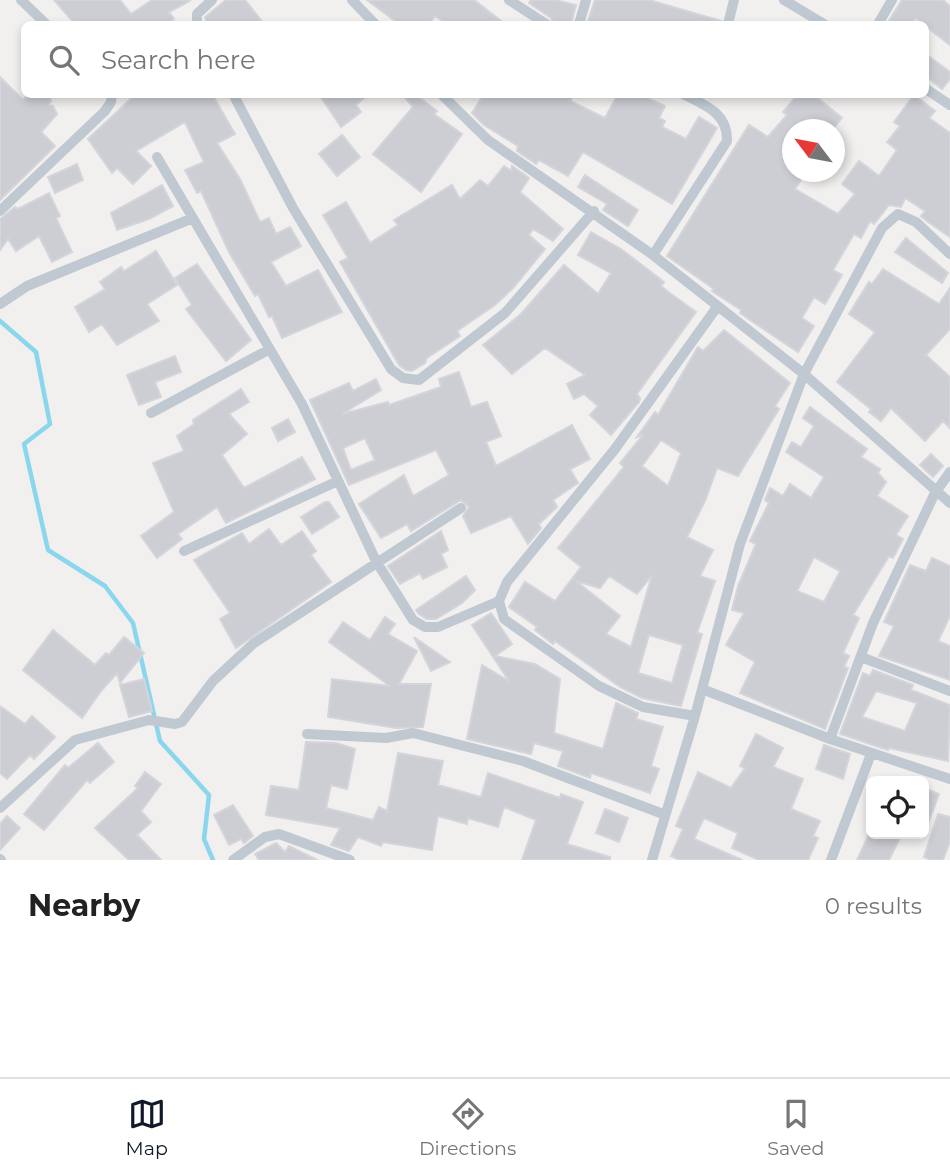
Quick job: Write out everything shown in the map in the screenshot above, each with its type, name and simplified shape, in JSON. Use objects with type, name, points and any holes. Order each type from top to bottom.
[{"type":"street","points":[[21,0],[43,21]]},
{"type":"street","points":[[197,21],[197,13],[212,0]]},
{"type":"street","points":[[352,0],[372,21]]},
{"type":"street","points":[[509,0],[541,21]]},
{"type":"street","points":[[580,21],[586,0]]},
{"type":"street","points":[[729,21],[734,0]]},
{"type":"street","points":[[784,0],[819,21]]},
{"type":"street","points":[[880,21],[892,0]]},
{"type":"street","points":[[929,91],[950,106]]},
{"type":"street","points":[[0,211],[104,111],[112,98]]},
{"type":"street","points":[[235,98],[293,208],[391,369],[403,378],[419,380],[505,313],[594,211]]},
{"type":"street","points":[[445,98],[488,139],[594,211],[804,374],[935,493],[950,503]]},
{"type":"street","points":[[653,255],[727,141],[727,127],[723,118],[708,100]]},
{"type":"street","points":[[157,157],[302,404],[376,561],[413,620],[425,627],[438,627],[499,601]]},
{"type":"street","points":[[652,860],[663,814],[695,716],[740,544],[804,374],[881,228],[898,214],[916,222],[950,254]]},
{"type":"street","points":[[0,304],[27,286],[193,218]]},
{"type":"street","points":[[695,716],[643,707],[599,686],[504,619],[499,601],[507,582],[615,449],[717,307]]},
{"type":"street","points":[[151,413],[270,349]]},
{"type":"street","points":[[830,739],[873,623],[935,493],[950,472]]},
{"type":"street","points":[[184,551],[338,481]]},
{"type":"street","points":[[0,808],[75,740],[149,720],[182,722],[213,681],[254,643],[461,508]]},
{"type":"street","points":[[861,657],[950,691]]},
{"type":"street","points":[[702,689],[871,754],[950,779]]},
{"type":"street","points":[[307,734],[386,738],[413,733],[523,761],[663,814]]},
{"type":"street","points":[[831,860],[871,754]]},
{"type":"street","points":[[233,860],[265,838],[279,834],[350,860]]},
{"type":"building","points":[[54,0],[120,0],[131,14],[152,0],[191,0],[169,12],[174,19],[171,21],[72,21]]},
{"type":"building","points":[[226,0],[245,0],[262,21],[206,21],[205,17]]},
{"type":"building","points":[[367,0],[474,0],[501,21],[442,21],[435,16],[431,21],[395,21]]},
{"type":"building","points":[[531,0],[555,0],[576,5],[572,21],[552,21],[529,3]]},
{"type":"building","points":[[595,0],[649,0],[721,21],[588,21]]},
{"type":"building","points":[[902,0],[943,0],[950,6],[950,45],[929,29],[929,21],[919,21],[915,18],[914,21],[889,21]]},
{"type":"building","points":[[929,56],[950,72],[950,79],[942,89],[929,78]]},
{"type":"building","points":[[0,77],[23,100],[50,98],[48,105],[53,106],[57,114],[41,132],[55,146],[0,200]]},
{"type":"building","points":[[132,98],[214,98],[235,134],[217,143],[240,179],[260,222],[269,218],[276,234],[290,227],[301,246],[271,262],[286,286],[318,270],[342,312],[282,338],[272,316],[269,317],[258,294],[255,296],[229,252],[201,191],[197,193],[185,170],[204,162],[185,122],[136,151],[151,166],[133,184],[117,168],[112,173],[88,139]]},
{"type":"building","points":[[322,98],[364,98],[356,105],[361,112],[341,127]]},
{"type":"building","points":[[405,98],[420,98],[437,111],[434,114],[462,134],[421,192],[373,154],[413,107]]},
{"type":"building","points":[[481,98],[572,98],[570,101],[605,118],[616,98],[647,98],[665,106],[659,118],[665,121],[662,127],[686,139],[699,117],[717,128],[672,204],[583,152],[568,176],[539,160],[536,164],[517,151],[518,146],[484,125],[472,113]]},
{"type":"building","points":[[795,98],[818,98],[842,118],[784,119],[787,115],[783,112]]},
{"type":"building","points":[[912,98],[918,98],[935,111],[929,118],[950,133],[950,237],[921,216],[925,211],[905,198],[901,207],[889,205],[874,224],[870,221],[861,238],[854,234],[833,270],[842,275],[825,304],[814,297],[802,318],[814,326],[798,352],[740,313],[741,310],[667,256],[749,125],[768,137],[782,121],[782,182],[800,182],[795,189],[838,214],[855,194],[842,184],[859,161],[879,176],[897,150],[887,142],[900,126],[894,122]]},
{"type":"building","points":[[342,135],[360,157],[337,176],[319,154]]},
{"type":"building","points":[[77,164],[83,180],[55,193],[48,177]]},
{"type":"building","points":[[504,166],[511,171],[512,166],[529,178],[520,192],[563,229],[553,241],[533,229],[529,235],[545,249],[513,288],[495,305],[457,331],[460,336],[427,358],[425,363],[412,371],[406,370],[399,365],[340,262],[348,258],[323,215],[346,202],[370,243],[398,225],[394,220],[452,185],[460,199],[480,180],[488,186]]},
{"type":"building","points":[[585,175],[638,210],[628,226],[603,210],[607,204],[578,187]]},
{"type":"building","points":[[162,185],[173,206],[149,219],[117,230],[111,213]]},
{"type":"building","points":[[49,193],[60,216],[56,218],[72,252],[52,262],[39,236],[16,251],[8,239],[0,250],[0,219],[15,207],[18,209]]},
{"type":"building","points":[[591,232],[621,249],[664,282],[661,286],[696,312],[637,394],[639,402],[611,435],[590,415],[598,406],[584,394],[574,399],[567,384],[585,375],[545,348],[512,374],[483,345],[521,314],[564,265],[598,294],[611,273],[578,255]]},
{"type":"building","points":[[906,238],[948,273],[942,283],[895,252]]},
{"type":"building","points":[[156,251],[177,285],[147,304],[159,321],[117,345],[102,324],[89,332],[75,307],[105,289],[100,282],[121,267],[124,271]]},
{"type":"building","points":[[197,264],[251,340],[226,361],[186,309],[192,305],[175,278]]},
{"type":"building","points":[[883,269],[939,304],[950,288],[950,329],[926,355],[950,377],[950,428],[943,421],[925,441],[891,408],[881,421],[869,412],[871,409],[837,382],[875,332],[849,314],[869,282],[872,284]]},
{"type":"building","points":[[724,330],[790,383],[775,406],[779,409],[738,476],[717,468],[705,501],[687,537],[713,550],[700,576],[715,581],[697,633],[702,634],[681,706],[642,698],[620,687],[555,641],[553,644],[535,630],[537,627],[509,607],[525,582],[555,601],[581,567],[558,548],[624,467],[620,463],[644,434],[637,437],[655,412],[658,415],[698,347],[703,351]],"holes":[[[661,440],[681,453],[668,486],[642,466]],[[652,575],[631,647],[606,634],[620,616],[576,581],[600,588],[609,576],[637,594]],[[649,635],[683,645],[672,683],[638,673]]]},
{"type":"building","points":[[175,356],[181,372],[155,382],[161,397],[139,405],[127,375]]},
{"type":"building","points":[[459,372],[471,407],[487,402],[501,436],[486,442],[496,466],[572,425],[590,459],[570,469],[578,483],[553,500],[557,507],[539,524],[541,528],[528,544],[511,516],[471,533],[463,516],[469,507],[461,500],[411,531],[407,524],[381,538],[359,504],[404,475],[413,496],[449,475],[436,450],[349,485],[310,400],[349,383],[353,391],[376,379],[381,390],[342,414],[388,402],[389,405],[441,387],[439,379]],"holes":[[[365,438],[375,460],[351,470],[343,448]]]},
{"type":"building","points":[[241,389],[249,402],[229,414],[247,434],[222,455],[244,488],[302,457],[315,479],[226,523],[217,507],[178,534],[182,539],[157,558],[141,536],[174,512],[153,463],[184,451],[177,436],[194,424],[193,420]]},
{"type":"building","points":[[810,407],[867,449],[861,457],[880,469],[878,473],[886,482],[877,496],[908,516],[896,535],[903,539],[893,558],[889,556],[853,615],[859,618],[843,653],[849,656],[844,667],[848,668],[825,729],[740,693],[755,662],[726,645],[744,613],[732,610],[738,586],[756,544],[750,541],[769,503],[765,500],[770,488],[783,496],[790,484],[811,498],[824,477],[786,452],[792,442],[801,447],[814,426],[803,418]],"holes":[[[814,557],[840,571],[824,602],[797,591]]]},
{"type":"building","points":[[288,419],[295,432],[278,441],[272,428]]},
{"type":"building","points":[[931,454],[943,466],[933,477],[920,465]]},
{"type":"building","points":[[329,502],[339,517],[312,534],[301,517]]},
{"type":"building","points":[[269,529],[281,545],[302,531],[316,551],[311,555],[331,582],[236,648],[220,619],[230,613],[194,560],[242,533],[249,544]]},
{"type":"building","points":[[441,531],[448,550],[441,554],[447,567],[423,579],[420,573],[400,584],[388,566]]},
{"type":"building","points":[[932,558],[950,566],[950,616],[938,641],[950,646],[950,680],[879,656],[894,626],[884,622],[910,565],[926,571]]},
{"type":"building","points":[[466,576],[475,590],[462,603],[436,619],[427,619],[416,610]]},
{"type":"building","points":[[491,613],[512,644],[495,656],[535,664],[560,679],[554,733],[603,749],[616,703],[638,713],[636,719],[663,727],[651,766],[659,769],[650,793],[591,773],[590,778],[558,766],[563,751],[534,743],[531,754],[467,739],[482,665],[509,681],[472,625]]},
{"type":"building","points":[[385,617],[395,624],[388,634],[417,651],[399,684],[431,684],[423,727],[396,728],[328,717],[332,679],[390,686],[329,642],[343,622],[370,640]]},
{"type":"building","points":[[53,630],[95,665],[106,653],[109,655],[124,637],[144,653],[120,683],[117,673],[82,718],[23,670]]},
{"type":"building","points":[[414,637],[450,662],[431,671]]},
{"type":"building","points":[[873,670],[913,685],[911,690],[950,705],[948,761],[889,748],[888,750],[840,734],[863,673],[870,676]],"holes":[[[876,691],[917,703],[905,731],[862,717]]]},
{"type":"building","points":[[144,679],[152,711],[129,717],[120,685]]},
{"type":"building","points":[[0,706],[25,724],[32,716],[55,737],[34,759],[30,755],[7,779],[0,773]]},
{"type":"building","points":[[756,734],[783,748],[773,767],[803,779],[791,809],[820,821],[813,836],[818,838],[808,860],[759,860],[732,848],[738,833],[704,818],[694,839],[742,860],[680,860],[671,856],[683,829],[676,826],[698,772],[731,788],[745,768],[740,766]]},
{"type":"building","points":[[306,742],[336,743],[355,749],[347,789],[331,785],[326,808],[373,820],[379,807],[387,811],[398,753],[443,761],[438,785],[481,797],[488,773],[560,798],[561,794],[583,802],[567,844],[610,857],[610,860],[522,860],[536,820],[504,807],[498,827],[468,818],[467,824],[438,816],[432,850],[383,842],[381,846],[358,837],[349,851],[331,845],[340,828],[266,815],[271,786],[299,790]]},
{"type":"building","points":[[98,743],[114,762],[90,783],[87,780],[44,830],[24,814],[65,765],[68,768]]},
{"type":"building","points":[[824,745],[850,754],[843,779],[816,769]]},
{"type":"building","points":[[145,772],[161,784],[141,811],[151,822],[137,835],[161,860],[129,860],[95,828],[138,788],[135,786]]},
{"type":"building","points":[[929,790],[939,794],[929,820]]},
{"type":"building","points":[[233,805],[253,836],[244,843],[241,839],[229,845],[214,815]]},
{"type":"building","points":[[605,809],[628,818],[619,842],[596,833]]},
{"type":"building","points":[[938,814],[950,817],[950,841],[943,860],[931,860],[924,857]]},
{"type":"building","points":[[7,816],[20,828],[0,850],[0,824]]},
{"type":"building","points":[[867,839],[900,839],[889,860],[857,860]]},
{"type":"building","points":[[276,843],[285,852],[289,846],[317,860],[259,860],[255,854]]},
{"type":"waterway","points":[[0,321],[36,352],[50,424],[24,444],[48,550],[105,586],[133,623],[160,741],[209,795],[204,839],[213,860]]}]
